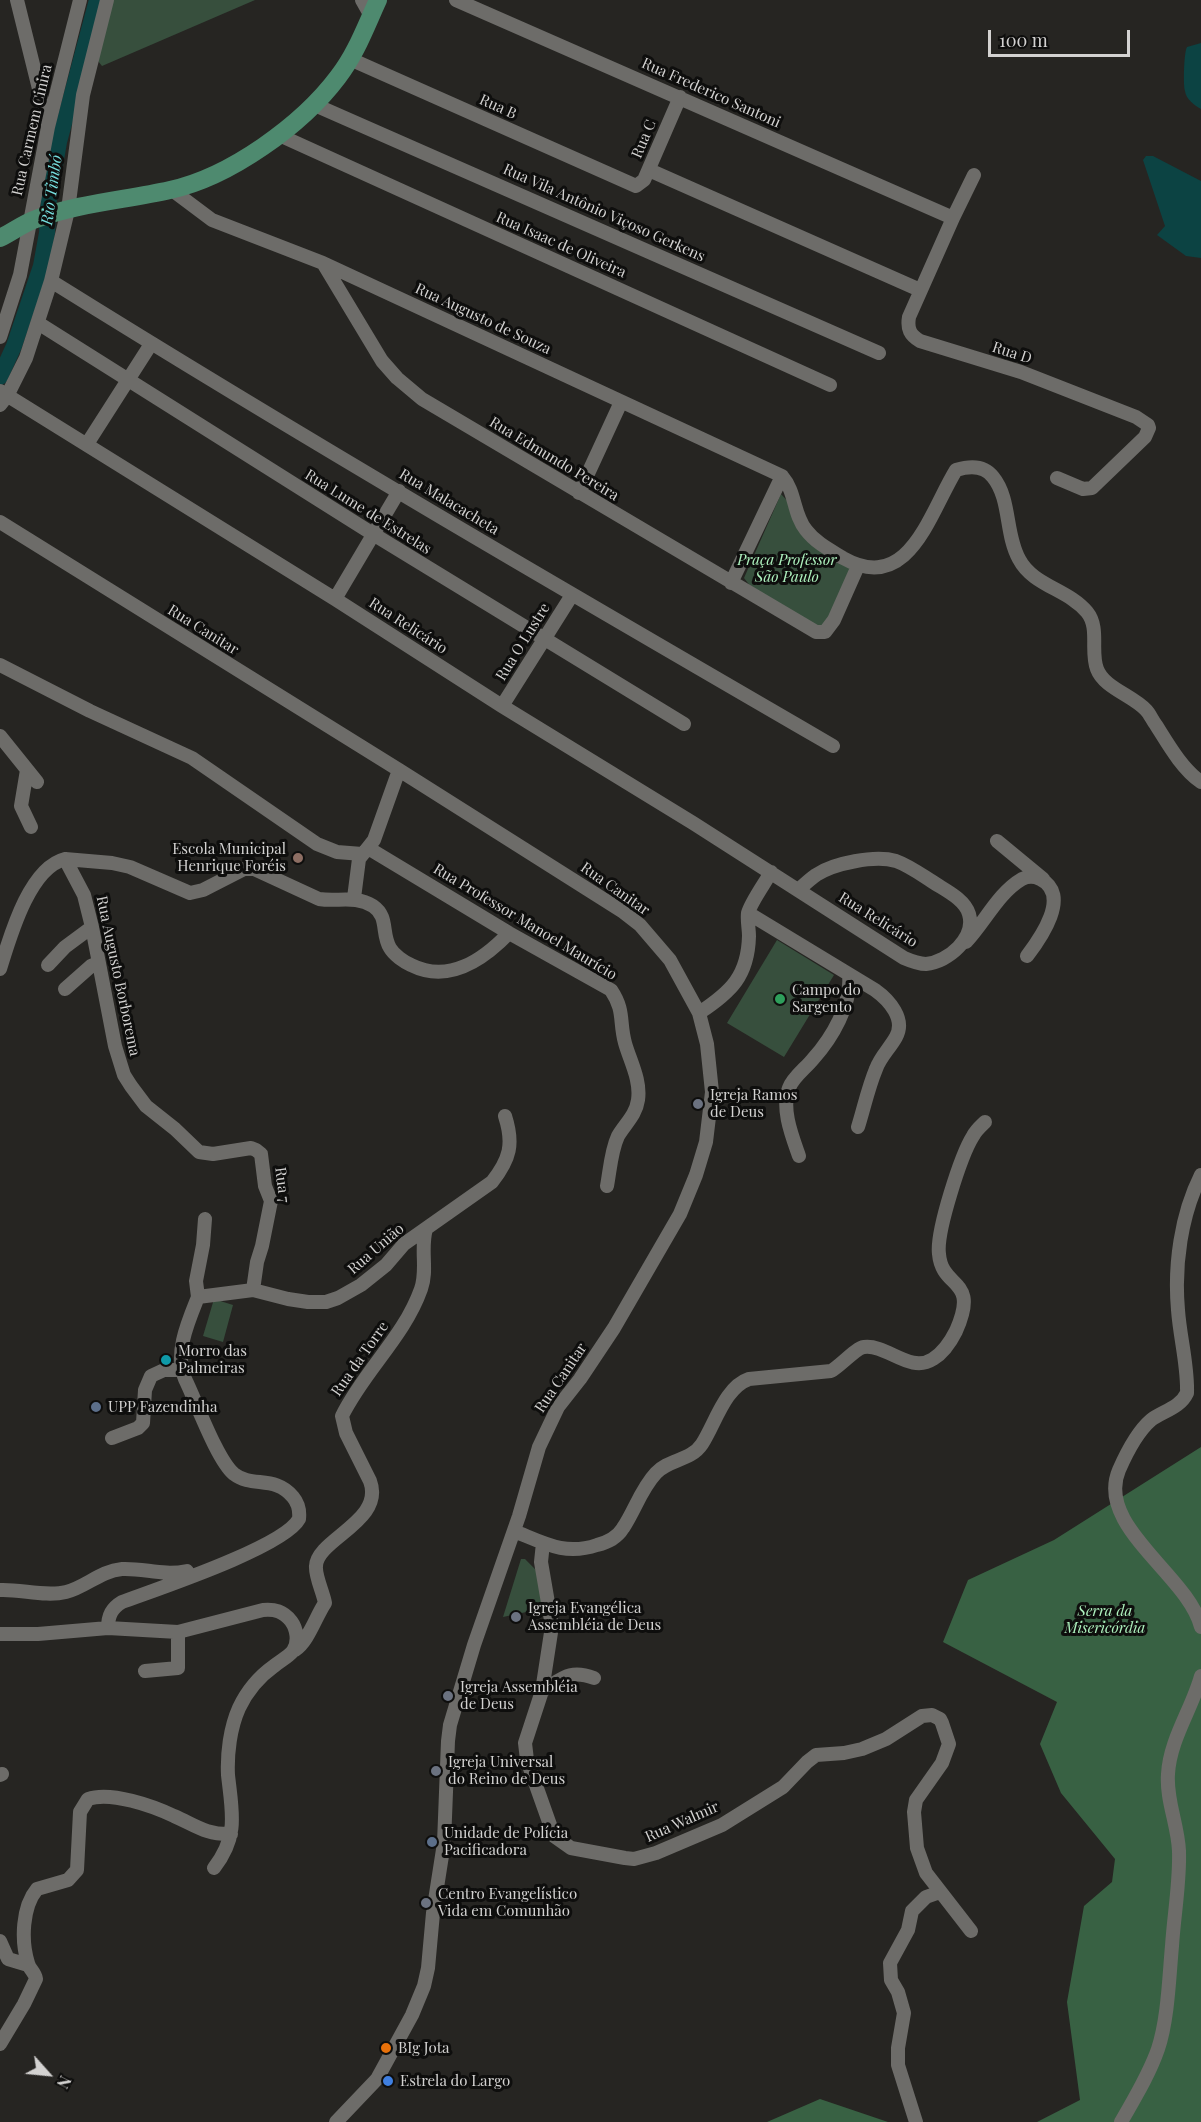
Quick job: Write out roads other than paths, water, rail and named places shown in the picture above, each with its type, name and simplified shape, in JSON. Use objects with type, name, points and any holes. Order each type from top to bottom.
[{"type":"main road","points":[[0,238],[33,220],[64,211],[172,190],[234,165],[279,135],[315,105],[350,59],[370,5]]},
{"type":"street","points":[[17,0],[48,127]]},
{"type":"street","name":"Rua Carmem Cinira","points":[[0,337],[20,275],[33,220],[48,127],[80,0]]},
{"type":"street","points":[[2,396],[26,358],[51,282],[83,95],[106,0]]},
{"type":"street","name":"Rua Frederico Santoni","points":[[456,0],[953,218]]},
{"type":"street","name":"Rua B","points":[[350,59],[632,185]]},
{"type":"street","name":"Rua C","points":[[632,185],[642,184],[680,97]]},
{"type":"street","name":"Rua Vila Antônio Viçoso Gerkens","points":[[315,105],[879,352]]},
{"type":"street","name":"Rua Isaac de Oliveira","points":[[279,135],[830,385]]},
{"type":"street","points":[[649,170],[920,290]]},
{"type":"street","name":"Rua D","points":[[974,175],[920,290],[908,325],[912,336],[920,341],[1021,372],[1136,417],[1148,424],[1149,429],[1145,437],[1092,488],[1083,489],[1057,478]]},
{"type":"street","name":"Rua Augusto de Souza","points":[[172,190],[212,220],[323,263],[782,476]]},
{"type":"street","name":"Rua Edmundo Pereira","points":[[323,263],[382,361],[397,378],[422,399],[816,632],[825,632],[834,620],[858,566]]},
{"type":"street","name":"Rua Malacacheta","points":[[51,282],[572,595],[833,746]]},
{"type":"street","name":"Rua Lume de Estrelas","points":[[38,323],[373,534],[684,724]]},
{"type":"street","points":[[87,444],[151,344]]},
{"type":"street","name":"Rua Relicário","points":[[2,396],[87,444],[502,706],[771,872],[904,958],[926,964],[958,949],[1013,886],[1028,877],[1044,881]]},
{"type":"street","points":[[579,493],[621,402]]},
{"type":"street","points":[[782,476],[790,488],[801,523],[808,533],[820,544],[858,566],[868,568],[890,565],[901,559],[915,545],[956,470],[965,467],[984,469],[992,475],[1000,488],[1013,545],[1019,560],[1030,574],[1067,596],[1088,613],[1092,622],[1096,668],[1101,676],[1147,711],[1185,767],[1201,782]]},
{"type":"street","points":[[731,583],[782,476]]},
{"type":"street","points":[[335,599],[399,491]]},
{"type":"street","name":"Rua Canitar","points":[[0,522],[399,770],[599,896],[640,925],[661,948],[678,972],[699,1013],[707,1044],[712,1092],[710,1125],[696,1175],[680,1214],[614,1328],[558,1407],[539,1447],[514,1531],[474,1645],[450,1725],[444,1843],[424,1986],[412,2015],[377,2079],[336,2122]]},
{"type":"street","name":"Rua O Lustre","points":[[502,706],[572,595]]},
{"type":"street","name":"Rua Professor Manoel Maurício","points":[[0,665],[90,711],[192,758],[317,844],[337,852],[365,851],[611,990],[619,1002],[625,1043],[637,1078],[638,1101],[634,1113],[619,1136],[607,1186]]},
{"type":"street","points":[[0,736],[37,782]]},
{"type":"street","points":[[27,770],[21,806],[31,827]]},
{"type":"street","points":[[354,898],[359,859],[374,840],[399,770]]},
{"type":"street","points":[[997,841],[1044,881],[1052,893],[1053,908],[1043,933],[1027,956]]},
{"type":"street","points":[[0,969],[23,905],[32,889],[58,860],[65,859],[130,867],[189,892],[203,890],[250,868],[319,899],[330,901],[354,898],[375,907],[381,914],[385,921],[390,948],[397,956],[426,972],[445,972],[477,961],[487,955],[509,933]]},
{"type":"street","name":"Rua Augusto Borborema","points":[[65,859],[84,895],[115,1046],[124,1075],[146,1106],[175,1129],[193,1148]]},
{"type":"street","points":[[798,890],[816,875],[842,865],[883,860],[903,864],[945,889],[965,907],[970,919],[963,942],[958,949]]},
{"type":"street","points":[[699,1013],[726,994],[739,980],[745,966],[747,952],[748,913],[771,872]]},
{"type":"street","points":[[748,913],[875,990],[888,1001],[897,1015],[899,1027],[876,1068],[858,1127]]},
{"type":"street","points":[[48,965],[65,947],[92,927]]},
{"type":"street","points":[[65,989],[91,966],[98,963]]},
{"type":"street","points":[[799,1156],[786,1110],[789,1089],[830,1037],[850,986],[849,975]]},
{"type":"street","name":"Rua União","points":[[198,1297],[254,1290],[288,1299],[326,1302],[361,1286],[404,1244],[485,1187],[497,1175],[510,1151],[505,1116]]},
{"type":"street","points":[[514,1531],[568,1550],[586,1549],[610,1541],[616,1537],[628,1520],[642,1491],[657,1472],[689,1457],[701,1446],[728,1396],[740,1382],[749,1379],[831,1371],[862,1347],[876,1349],[913,1362],[925,1363],[939,1355],[953,1337],[964,1313],[965,1303],[957,1284],[940,1263],[938,1245],[940,1232],[967,1148],[973,1136],[985,1122]]},
{"type":"street","name":"Rua 7","points":[[193,1148],[199,1152],[213,1154],[251,1148],[261,1154],[265,1186],[271,1202],[262,1246],[257,1258],[254,1290]]},
{"type":"street","points":[[1201,1174],[1193,1190],[1184,1221],[1178,1267],[1177,1308],[1187,1393],[1181,1402],[1144,1427],[1119,1471],[1114,1487],[1123,1518],[1148,1552],[1186,1596],[1193,1606],[1201,1627]]},
{"type":"street","points":[[108,1628],[109,1614],[122,1602],[223,1563],[267,1543],[297,1522],[299,1509],[293,1497],[278,1485],[239,1477],[230,1469],[215,1445],[181,1370],[181,1352],[198,1297],[196,1281],[205,1219]]},
{"type":"street","name":"Rua da Torre","points":[[293,1651],[304,1642],[324,1602],[316,1570],[317,1562],[363,1514],[372,1499],[373,1488],[346,1433],[342,1416],[400,1331],[416,1300],[424,1275],[423,1240],[426,1229]]},
{"type":"street","points":[[112,1438],[138,1428],[143,1423],[146,1390],[151,1376],[164,1370],[181,1370]]},
{"type":"street","name":"Rua Walmir","points":[[543,1543],[542,1563],[552,1626],[542,1691],[525,1743],[526,1760],[554,1836],[571,1848],[580,1851],[634,1859],[656,1854],[722,1825],[775,1792],[792,1779],[807,1762],[821,1754],[862,1749],[886,1739],[922,1716],[932,1715],[940,1719],[948,1739],[948,1750],[932,1779],[916,1800],[914,1812],[919,1859],[940,1892]]},
{"type":"street","points":[[0,1590],[58,1593],[76,1588],[93,1577],[120,1569],[165,1574],[223,1563]]},
{"type":"street","points":[[0,1634],[38,1634],[108,1628],[178,1632],[253,1612],[273,1609],[285,1615],[293,1625],[297,1638],[293,1651],[268,1670],[239,1708],[228,1759],[233,1809],[231,1834],[225,1852],[214,1868]]},
{"type":"street","points":[[145,1671],[178,1668],[178,1632]]},
{"type":"street","points":[[542,1691],[569,1675],[578,1673],[594,1678]]},
{"type":"street","points":[[1120,2122],[1150,2070],[1159,2047],[1164,2020],[1178,1886],[1179,1851],[1169,1796],[1168,1775],[1174,1742],[1196,1694],[1201,1676]]},
{"type":"street","points":[[0,2044],[35,1983],[36,1975],[28,1965],[24,1935],[29,1901],[37,1889],[68,1880],[77,1870],[80,1812],[88,1799],[110,1798],[138,1803],[170,1814],[203,1831],[231,1834]]},
{"type":"street","points":[[916,2122],[898,2065],[898,2048],[904,2013],[898,1992],[891,1980],[890,1963],[908,1930],[912,1911],[926,1897],[940,1892],[971,1930]]},
{"type":"street","points":[[0,1941],[4,1959],[28,1965]]},
{"type":"water","points":[[1201,43],[1201,109],[1187,97],[1184,75],[1187,47]]},
{"type":"water","points":[[1146,156],[1153,156],[1201,181],[1201,258],[1186,256],[1157,235],[1165,226],[1143,160]]},
{"type":"waterway","name":"Rio Timbó","points":[[0,377],[14,346],[41,266],[59,142],[97,0]]},
{"type":"place","name":"Escola Municipal Henrique Foréis","points":[[298,858]]},
{"type":"place","name":"Campo do Sargento","points":[[780,999]]},
{"type":"place","name":"Igreja Ramos de Deus","points":[[698,1104]]},
{"type":"place","name":"Morro das Palmeiras","points":[[166,1360]]},
{"type":"place","name":"UPP Fazendinha","points":[[96,1407]]},
{"type":"place","name":"Igreja Evangélica Assembléia de Deus","points":[[516,1617]]},
{"type":"place","name":"Igreja Assembléia de Deus","points":[[448,1696]]},
{"type":"place","name":"Igreja Universal do Reino de Deus","points":[[436,1771]]},
{"type":"place","name":"Unidade de Polícia Pacificadora","points":[[432,1842]]},
{"type":"place","name":"Centro Evangelístico Vida em Comunhão","points":[[426,1903]]},
{"type":"place","name":"BIg Jota","points":[[386,2048]]},
{"type":"place","name":"Estrela do Largo","points":[[388,2081]]},
{"type":"park label","name":"Praça Professor São Paulo","points":[[787,568]]},
{"type":"park label","name":"Serra da Misericórdia","points":[[1105,1620]]}]
